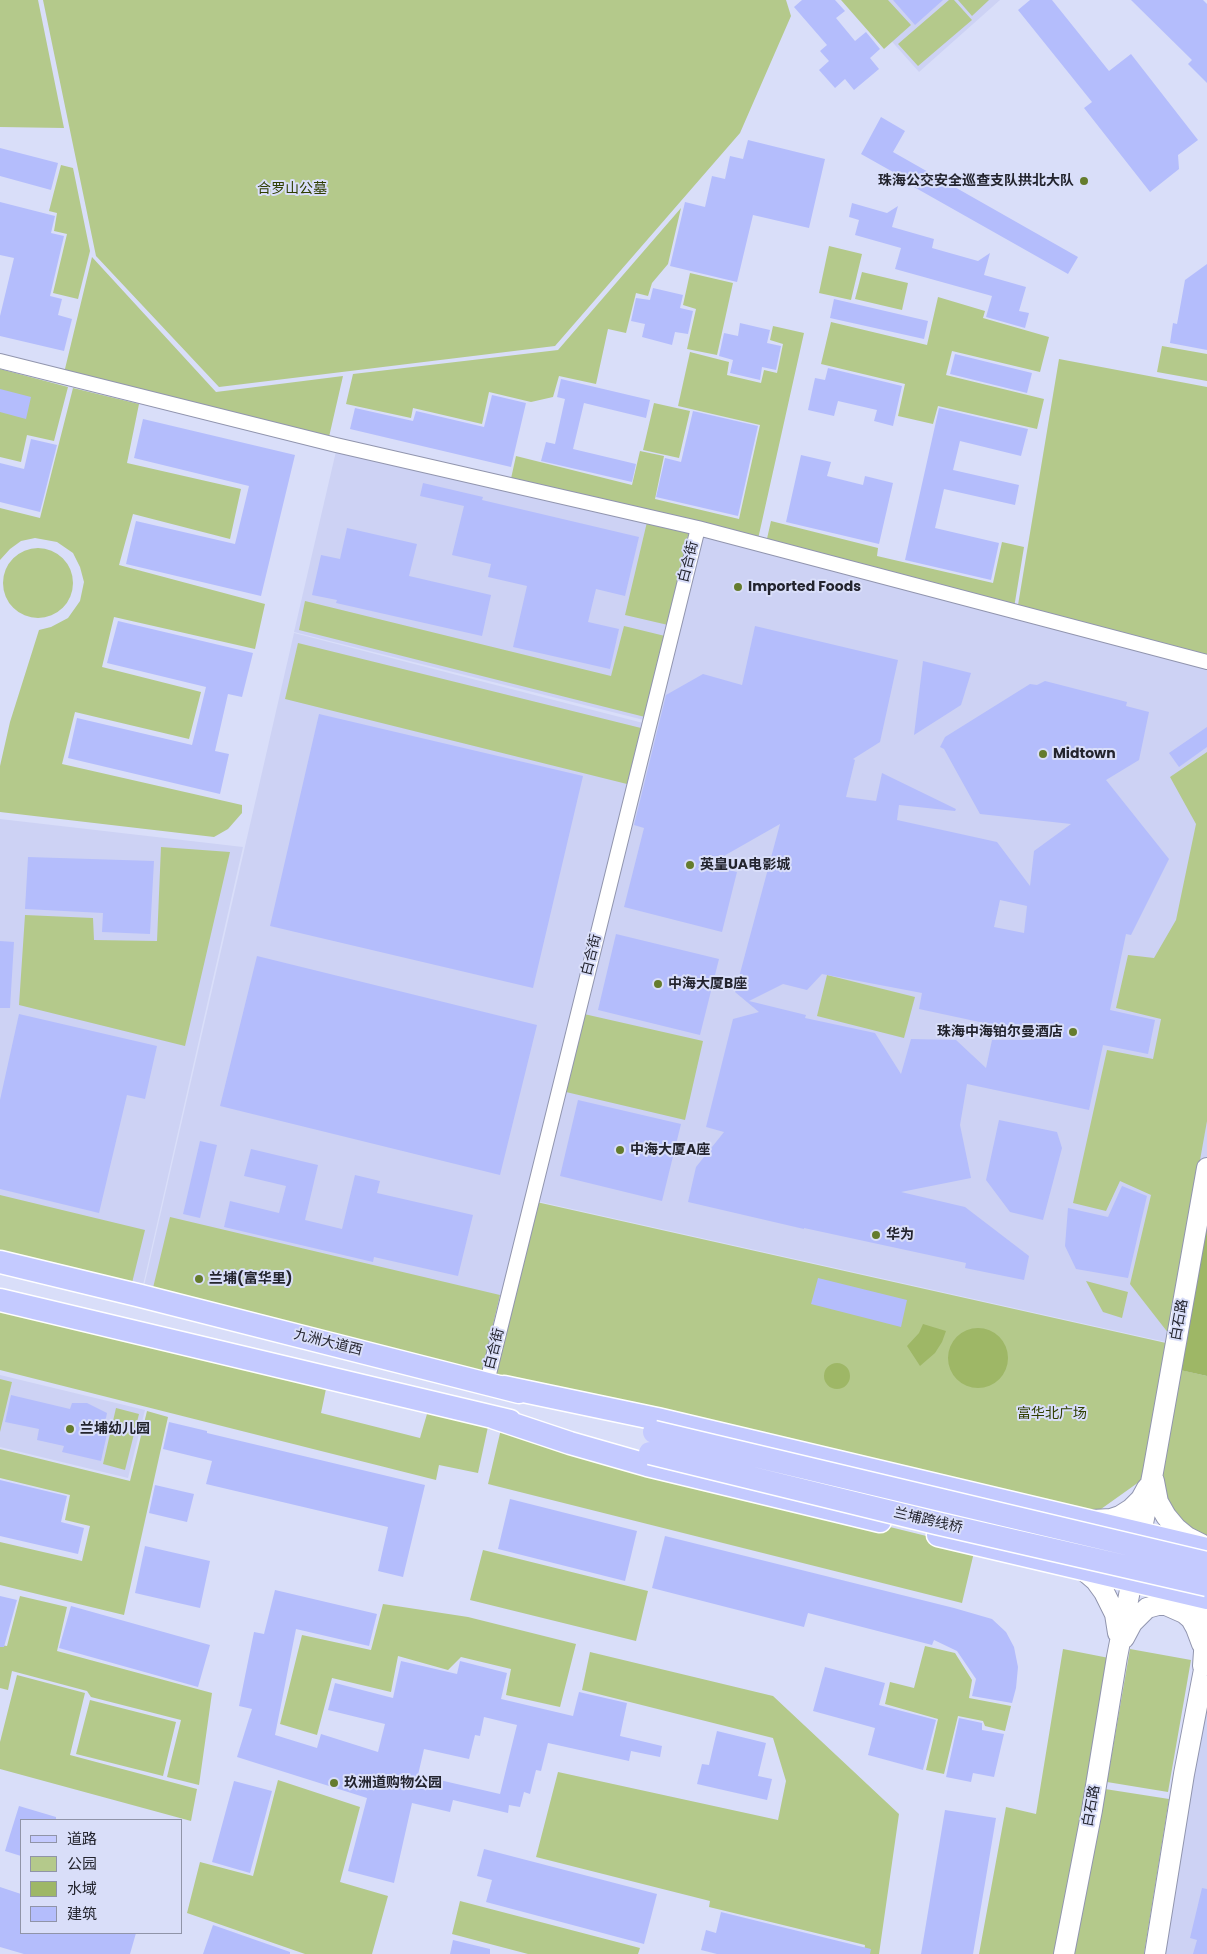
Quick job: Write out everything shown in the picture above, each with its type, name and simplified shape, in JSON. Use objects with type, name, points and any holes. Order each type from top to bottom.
[{"type":"main road","name":"白石路","points":[[1153,1472],[1207,1168]]},
{"type":"main road","name":"九洲大道西","points":[[0,1262],[495,1385],[578,1412],[652,1442]]},
{"type":"main road","points":[[0,1300],[495,1418],[573,1433],[652,1442]]},
{"type":"main road","points":[[495,1385],[648,1416],[1087,1520],[1112,1519],[1131,1509],[1141,1499],[1153,1472]]},
{"type":"main road","points":[[495,1418],[570,1443],[647,1465],[1082,1569],[1148,1556],[1207,1548]]},
{"type":"main road","name":"兰埔跨线桥","points":[[652,1442],[1207,1563]]},
{"type":"main road","name":"兰埔跨线桥","points":[[652,1442],[936,1523],[1204,1593]]},
{"type":"main road","points":[[1117,1657],[1127,1608],[1148,1556],[1154,1513],[1152,1502],[1153,1472]]},
{"type":"main road","points":[[1153,1472],[1158,1502],[1166,1516],[1187,1537],[1207,1548]]},
{"type":"main road","points":[[1153,1472],[1148,1556],[1175,1591],[1204,1593]]},
{"type":"main road","points":[[1048,1561],[1055,1561],[1066,1555],[1073,1547],[1076,1538],[1073,1526],[1058,1513]]},
{"type":"main road","points":[[1087,1520],[1148,1556],[1204,1593]]},
{"type":"main road","points":[[1082,1569],[1096,1581],[1115,1614],[1118,1642],[1117,1657]]},
{"type":"main road","points":[[1155,1954],[1206,1648],[1204,1593]]},
{"type":"main road","points":[[1117,1657],[1126,1632],[1139,1616],[1147,1608],[1166,1605],[1184,1613],[1196,1628],[1202,1647],[1202,1673]]},
{"type":"main road","points":[[1202,1673],[1207,1654]]},
{"type":"main road","name":"白石路","points":[[1064,1954],[1092,1810],[1117,1657]]},
{"type":"street","points":[[0,361],[320,441],[698,528],[1207,662]]},
{"type":"street","name":"白合街","points":[[495,1385],[698,528]]},
{"type":"shaded area","points":[[855,0],[1000,0],[919,72]]},
{"type":"shaded area","points":[[337,447],[696,529],[648,721],[294,632]]},
{"type":"shaded area","points":[[698,530],[1207,663],[1207,1162],[1175,1344],[532,1200]]},
{"type":"shaded area","points":[[294,633],[647,724],[487,1377],[142,1295]]},
{"type":"shaded area","points":[[0,819],[243,847],[141,1294],[0,1261]]},
{"type":"shaded area","name":"兰埔幼儿园","points":[[0,1375],[145,1410],[128,1478],[0,1447]]},
{"type":"shaded area","points":[[1207,1654],[1207,1954],[1156,1954]]},
{"type":"green space","points":[[0,0],[38,0],[64,128],[0,127]]},
{"type":"green space","name":"合罗山公墓","points":[[43,0],[786,0],[791,16],[740,133],[555,346],[219,387],[96,256]]},
{"type":"green space","points":[[841,0],[888,0],[911,25],[884,49]]},
{"type":"green space","points":[[949,0],[954,0],[972,20],[918,66],[898,44]]},
{"type":"green space","points":[[958,0],[989,0],[972,16]]},
{"type":"green space","points":[[61,165],[73,168],[90,251],[78,299],[53,293],[67,234],[54,231],[57,213],[49,211]]},
{"type":"green space","points":[[681,208],[668,264],[652,283],[648,296],[636,293],[626,333],[608,329],[596,384],[559,376],[553,397],[531,402],[489,392],[482,424],[413,408],[411,418],[346,404],[353,374],[558,350]]},
{"type":"green space","points":[[829,246],[862,254],[851,300],[819,293]]},
{"type":"green space","points":[[92,257],[216,392],[343,376],[329,437],[64,373]]},
{"type":"green space","points":[[862,272],[908,283],[902,310],[855,299]]},
{"type":"green space","points":[[690,273],[733,283],[717,355],[687,349],[696,309],[683,305]]},
{"type":"green space","points":[[938,297],[985,311],[983,318],[1049,337],[1040,372],[952,351],[946,375],[1044,399],[1037,429],[938,406],[933,424],[898,416],[905,384],[821,364],[831,322],[927,345]]},
{"type":"green space","points":[[773,326],[804,333],[758,539],[510,483],[516,456],[632,485],[640,451],[664,456],[655,499],[739,519],[760,425],[678,406],[690,352],[729,362],[727,375],[761,383],[764,370],[777,373],[783,344],[770,340]]},
{"type":"green space","points":[[1162,346],[1207,354],[1207,381],[1157,372]]},
{"type":"green space","points":[[1059,359],[1207,387],[1207,661],[1017,611]]},
{"type":"green space","points":[[0,369],[68,387],[54,441],[27,435],[21,462],[0,457]]},
{"type":"green space","points":[[73,388],[139,404],[127,463],[241,489],[230,539],[133,514],[119,565],[265,604],[255,649],[114,617],[102,667],[201,692],[189,739],[75,712],[62,764],[242,805],[242,813],[228,829],[214,837],[0,812],[0,766],[10,722],[39,630],[51,627],[68,618],[80,601],[84,582],[80,567],[73,553],[57,542],[35,538],[21,541],[0,560],[0,508],[40,518]]},
{"type":"green space","points":[[654,403],[690,411],[679,458],[643,450]]},
{"type":"green space","points":[[771,521],[878,548],[877,556],[993,583],[1002,542],[1024,547],[1014,608],[766,543]]},
{"type":"green space","points":[[647,522],[689,531],[668,625],[625,615]]},
{"type":"green space","points":[[38,548],[51,551],[63,558],[70,570],[73,583],[70,596],[63,608],[51,615],[38,618],[25,615],[13,608],[6,596],[3,583],[6,570],[13,558],[25,551]]},
{"type":"green space","points":[[305,601],[611,676],[624,626],[665,636],[645,717],[299,630]]},
{"type":"green space","points":[[298,643],[641,728],[627,784],[285,699]]},
{"type":"green space","points":[[1207,752],[1207,1121],[1169,1334],[1130,1284],[1151,1195],[1120,1181],[1106,1211],[1073,1203],[1107,1050],[1153,1059],[1161,1019],[1116,1008],[1128,955],[1154,958],[1176,920],[1196,824],[1170,777]]},
{"type":"green space","points":[[161,847],[230,852],[185,1046],[19,1005],[25,915],[93,918],[94,940],[157,941]]},
{"type":"green space","points":[[827,975],[915,997],[904,1038],[817,1016]]},
{"type":"green space","points":[[584,1014],[703,1041],[685,1120],[566,1092]]},
{"type":"green space","points":[[0,1195],[145,1230],[131,1287],[0,1256]]},
{"type":"green space","name":"富华北广场","points":[[532,1201],[1175,1345],[1172,1368],[1207,1376],[1207,1549],[1177,1542],[1153,1472],[1087,1519],[488,1378]]},
{"type":"green space","points":[[170,1217],[500,1295],[482,1371],[152,1292]]},
{"type":"green space","points":[[1086,1281],[1128,1292],[1122,1318],[1103,1312]]},
{"type":"green space","points":[[0,1304],[327,1384],[321,1413],[420,1438],[429,1407],[489,1422],[478,1473],[439,1465],[436,1480],[0,1370]]},
{"type":"green space","points":[[0,1379],[12,1382],[0,1432]]},
{"type":"green space","points":[[116,1408],[139,1414],[125,1470],[103,1464]]},
{"type":"green space","points":[[147,1411],[168,1417],[124,1615],[0,1585],[0,1542],[82,1561],[90,1526],[65,1520],[70,1495],[0,1478],[0,1449],[130,1481]]},
{"type":"green space","points":[[501,1429],[566,1447],[975,1548],[962,1603],[488,1484]]},
{"type":"green space","points":[[483,1550],[648,1591],[636,1641],[470,1600]]},
{"type":"green space","points":[[20,1596],[67,1607],[57,1651],[212,1693],[199,1785],[167,1777],[181,1720],[91,1697],[87,1691],[12,1671],[8,1690],[0,1688],[0,1645],[7,1646]]},
{"type":"green space","points":[[383,1604],[468,1617],[576,1644],[560,1707],[506,1695],[511,1669],[461,1657],[448,1670],[398,1656],[391,1692],[332,1678],[317,1735],[280,1724],[302,1635],[371,1650]]},
{"type":"green space","points":[[925,1646],[955,1653],[972,1680],[969,1698],[1011,1706],[1005,1731],[985,1726],[983,1721],[958,1716],[944,1774],[926,1770],[938,1719],[885,1704],[890,1682],[914,1688]]},
{"type":"green space","points":[[1063,1649],[1114,1659],[1059,1954],[979,1954],[1006,1807],[1036,1814]]},
{"type":"green space","points":[[1130,1649],[1191,1660],[1168,1792],[1107,1782]]},
{"type":"green space","points":[[590,1652],[773,1696],[899,1814],[879,1954],[864,1954],[865,1945],[709,1907],[710,1901],[536,1857],[558,1772],[778,1820],[786,1781],[773,1738],[582,1690]]},
{"type":"green space","points":[[17,1675],[85,1693],[70,1755],[197,1789],[191,1821],[0,1769],[0,1742]]},
{"type":"green space","points":[[90,1700],[176,1722],[163,1776],[76,1754]]},
{"type":"green space","points":[[278,1780],[360,1807],[340,1882],[388,1896],[372,1954],[305,1954],[187,1913],[200,1862],[253,1876]]},
{"type":"green space","points":[[1105,1789],[1169,1799],[1144,1954],[1074,1954]]},
{"type":"green space","points":[[460,1901],[640,1948],[638,1954],[528,1954],[452,1934]]},
{"type":"water","points":[[1207,1169],[1207,1376],[1171,1368]]},
{"type":"water","points":[[923,1324],[946,1331],[935,1353],[920,1366],[907,1346],[919,1333]]},
{"type":"water","points":[[978,1328],[995,1333],[1003,1341],[1008,1358],[1003,1375],[995,1383],[978,1388],[961,1383],[953,1375],[948,1358],[953,1341],[961,1333]]},
{"type":"water","points":[[837,1363],[846,1367],[850,1376],[846,1385],[837,1389],[828,1385],[824,1376],[828,1367]]},
{"type":"building","points":[[802,0],[835,0],[845,11],[836,18],[855,41],[866,32],[880,49],[870,58],[879,69],[854,90],[845,79],[835,88],[819,70],[829,61],[820,51],[827,45],[794,7]]},
{"type":"building","points":[[893,0],[943,0],[915,25]]},
{"type":"building","points":[[1030,0],[1052,0],[1109,71],[1131,54],[1198,140],[1178,155],[1179,169],[1150,192],[1084,108],[1092,102],[1018,10]]},
{"type":"building","points":[[1131,0],[1203,0],[1207,4],[1207,83],[1188,64],[1192,60]]},
{"type":"building","points":[[881,117],[905,131],[893,152],[1078,257],[1068,274],[891,174],[893,172],[861,154]]},
{"type":"building","points":[[748,140],[825,159],[809,228],[753,215],[737,282],[670,266],[685,202],[705,207],[712,176],[725,179],[730,156],[743,159]]},
{"type":"building","points":[[0,148],[58,163],[51,190],[0,176]]},
{"type":"building","points":[[0,202],[55,216],[51,233],[64,236],[50,296],[62,299],[58,315],[72,319],[64,351],[0,336],[0,316],[14,258],[0,255]]},
{"type":"building","points":[[852,203],[887,213],[898,206],[892,227],[934,239],[932,248],[978,261],[990,253],[984,275],[1026,287],[1019,311],[1029,313],[1025,328],[986,317],[992,296],[895,269],[901,248],[855,235],[859,220],[849,217]]},
{"type":"building","points":[[1207,264],[1207,350],[1170,343],[1173,323],[1177,324],[1185,280]]},
{"type":"building","points":[[653,288],[683,295],[680,308],[693,311],[688,334],[675,332],[672,345],[642,337],[645,324],[631,321],[636,298],[650,300]]},
{"type":"building","points":[[834,299],[928,321],[924,339],[830,318]]},
{"type":"building","points":[[740,323],[770,330],[767,343],[781,346],[776,370],[762,367],[760,380],[730,373],[733,360],[719,356],[724,333],[738,336]]},
{"type":"building","points":[[955,354],[1032,373],[1027,393],[950,374]]},
{"type":"building","points":[[828,368],[902,386],[893,426],[874,421],[877,410],[838,401],[834,416],[808,410],[815,378],[825,380]]},
{"type":"building","points":[[561,379],[650,400],[646,418],[584,403],[573,449],[636,464],[632,482],[541,461],[546,442],[555,444],[565,399],[557,397]]},
{"type":"building","points":[[0,389],[31,397],[26,419],[0,412]]},
{"type":"building","points":[[492,395],[526,403],[511,467],[350,429],[355,408],[413,421],[416,411],[484,427]]},
{"type":"building","points":[[939,408],[1028,429],[1021,456],[960,441],[953,470],[1019,485],[1015,505],[944,489],[935,528],[999,543],[991,580],[905,560]]},
{"type":"building","points":[[693,411],[758,426],[738,516],[656,497],[665,458],[681,462]]},
{"type":"building","points":[[143,419],[295,455],[261,596],[126,564],[136,521],[235,544],[249,486],[134,458]]},
{"type":"building","points":[[31,439],[57,445],[40,512],[0,502],[0,463],[24,469]]},
{"type":"building","points":[[801,455],[831,462],[827,476],[863,485],[865,476],[893,483],[879,544],[786,522]]},
{"type":"building","points":[[423,483],[483,497],[482,500],[639,537],[625,596],[596,589],[588,622],[619,629],[610,669],[513,647],[527,586],[488,577],[491,564],[452,555],[464,506],[420,496]]},
{"type":"building","points":[[347,528],[417,544],[409,576],[491,595],[482,636],[336,603],[337,600],[312,595],[321,555],[340,559]]},
{"type":"building","points":[[118,621],[253,653],[242,697],[228,694],[215,751],[229,754],[220,794],[68,758],[77,718],[192,745],[206,687],[107,663]]},
{"type":"building","points":[[755,626],[898,660],[880,742],[853,759],[855,760],[846,797],[876,801],[882,773],[956,809],[955,811],[899,805],[897,820],[997,842],[1030,886],[1034,851],[1071,824],[980,814],[944,749],[940,747],[945,737],[1030,684],[1037,685],[1045,681],[1127,702],[1126,706],[1149,712],[1139,760],[1106,780],[1169,859],[1131,935],[1126,934],[1110,1010],[1155,1020],[1148,1054],[1103,1045],[1089,1110],[967,1084],[960,1125],[971,1178],[901,1192],[965,1207],[1029,1256],[1024,1280],[965,1268],[966,1263],[804,1229],[688,1202],[696,1167],[724,1132],[706,1127],[733,1019],[759,1012],[735,992],[780,824],[708,865],[737,872],[722,932],[624,907],[644,828],[634,825],[666,695],[703,674],[742,685]],"holes":[[[1000,900],[1027,906],[1024,933],[994,927]],[[822,974],[922,993],[919,1009],[1031,1033],[1031,1040],[992,1040],[986,1068],[956,1040],[911,1039],[901,1074],[875,1033],[805,1018],[806,1015],[749,1001],[783,984],[807,990]]]},
{"type":"building","points":[[923,661],[971,673],[961,705],[914,735]]},
{"type":"building","points":[[319,714],[583,776],[533,988],[270,926]]},
{"type":"building","points":[[1207,727],[1207,747],[1179,767],[1169,753]]},
{"type":"building","points":[[28,857],[154,861],[150,934],[102,932],[103,913],[25,909]]},
{"type":"building","name":"中海大厦B座","points":[[616,934],[719,959],[700,1035],[598,1010]]},
{"type":"building","points":[[0,941],[14,942],[10,1008],[0,1008]]},
{"type":"building","points":[[257,956],[537,1025],[500,1175],[220,1106]]},
{"type":"building","points":[[19,1014],[157,1046],[145,1099],[127,1095],[99,1213],[0,1189],[0,1100]]},
{"type":"building","name":"中海大厦A座","points":[[578,1100],[681,1124],[662,1201],[560,1176]]},
{"type":"building","points":[[999,1120],[1057,1132],[1062,1148],[1043,1220],[1010,1212],[986,1180]]},
{"type":"building","points":[[200,1141],[217,1145],[200,1218],[183,1214]]},
{"type":"building","points":[[251,1149],[318,1165],[305,1220],[342,1229],[355,1175],[380,1181],[377,1193],[473,1215],[458,1276],[374,1257],[373,1262],[224,1227],[230,1201],[279,1213],[286,1186],[244,1176]]},
{"type":"building","points":[[1122,1186],[1147,1196],[1128,1278],[1076,1269],[1065,1246],[1068,1208],[1108,1217]]},
{"type":"building","points":[[818,1278],[907,1300],[901,1327],[811,1304]]},
{"type":"building","points":[[11,1395],[70,1409],[72,1403],[87,1403],[107,1413],[103,1433],[107,1434],[101,1461],[62,1452],[64,1446],[37,1440],[39,1429],[5,1422]]},
{"type":"building","points":[[169,1422],[207,1431],[207,1433],[425,1485],[403,1577],[378,1571],[388,1527],[206,1484],[212,1461],[163,1449]]},
{"type":"building","points":[[0,1480],[67,1496],[61,1522],[84,1528],[78,1554],[0,1536]]},
{"type":"building","points":[[155,1485],[194,1494],[187,1522],[149,1513]]},
{"type":"building","points":[[510,1499],[637,1531],[625,1581],[498,1549]]},
{"type":"building","points":[[665,1536],[992,1619],[1006,1632],[1014,1647],[1018,1667],[1012,1703],[972,1696],[976,1679],[957,1651],[934,1640],[932,1645],[808,1613],[804,1627],[652,1588]]},
{"type":"building","points":[[145,1546],[210,1561],[200,1608],[135,1593]]},
{"type":"building","points":[[275,1590],[377,1614],[369,1646],[296,1629],[275,1735],[317,1748],[321,1734],[378,1752],[385,1724],[328,1710],[335,1683],[393,1698],[401,1661],[457,1674],[460,1661],[507,1673],[501,1699],[573,1716],[579,1692],[627,1703],[620,1736],[662,1746],[660,1757],[631,1751],[629,1761],[548,1743],[541,1771],[536,1770],[530,1794],[524,1792],[520,1807],[509,1805],[508,1813],[453,1800],[450,1812],[412,1803],[394,1883],[348,1871],[367,1798],[237,1757],[252,1709],[239,1706],[254,1632],[264,1634]],"holes":[[[484,1717],[517,1725],[500,1794],[418,1775],[424,1749],[469,1759],[475,1735],[480,1736]]]},
{"type":"building","points":[[0,1596],[17,1600],[4,1647],[0,1647]]},
{"type":"building","points":[[71,1606],[210,1645],[198,1687],[59,1648]]},
{"type":"building","points":[[825,1667],[885,1683],[879,1705],[936,1720],[923,1770],[868,1755],[875,1728],[813,1711]]},
{"type":"building","points":[[959,1718],[982,1723],[982,1730],[1004,1734],[994,1777],[973,1773],[971,1782],[946,1777]]},
{"type":"building","points":[[717,1731],[766,1743],[758,1776],[772,1779],[767,1800],[697,1784],[702,1764],[709,1765]]},
{"type":"building","points":[[234,1781],[272,1791],[250,1873],[212,1862]]},
{"type":"building","points":[[19,1806],[56,1817],[56,1819],[20,1819],[20,1856],[5,1851]]},
{"type":"building","points":[[945,1810],[996,1818],[973,1954],[921,1954]]},
{"type":"building","points":[[484,1849],[657,1894],[644,1944],[486,1902],[492,1880],[477,1876]]},
{"type":"building","points":[[0,1887],[20,1894],[20,1934],[136,1934],[130,1954],[24,1954],[0,1947]]},
{"type":"building","points":[[1202,1888],[1207,1889],[1207,1954],[1193,1954],[1197,1940],[1190,1938]]},
{"type":"building","points":[[721,1912],[871,1949],[870,1954],[717,1954],[701,1950],[706,1930],[716,1933]]},
{"type":"building","points":[[213,1925],[290,1952],[290,1954],[203,1954]]},
{"type":"building","points":[[453,1940],[490,1949],[490,1954],[450,1954]]},
{"type":"place","name":"珠海公交安全巡查支队拱北大队","points":[[1084,181]]},
{"type":"place","name":"Imported Foods","points":[[738,587]]},
{"type":"place","name":"Midtown","points":[[1043,754]]},
{"type":"place","name":"英皇UA电影城","points":[[690,865]]},
{"type":"place","name":"中海大厦B座","points":[[658,984]]},
{"type":"place","name":"珠海中海铂尔曼酒店","points":[[1073,1032]]},
{"type":"place","name":"中海大厦A座","points":[[620,1150]]},
{"type":"place","name":"华为","points":[[876,1235]]},
{"type":"place","name":"兰埔(富华里)","points":[[199,1279]]},
{"type":"place","name":"兰埔幼儿园","points":[[70,1429]]},
{"type":"place","name":"玖洲道购物公园","points":[[334,1783]]}]
